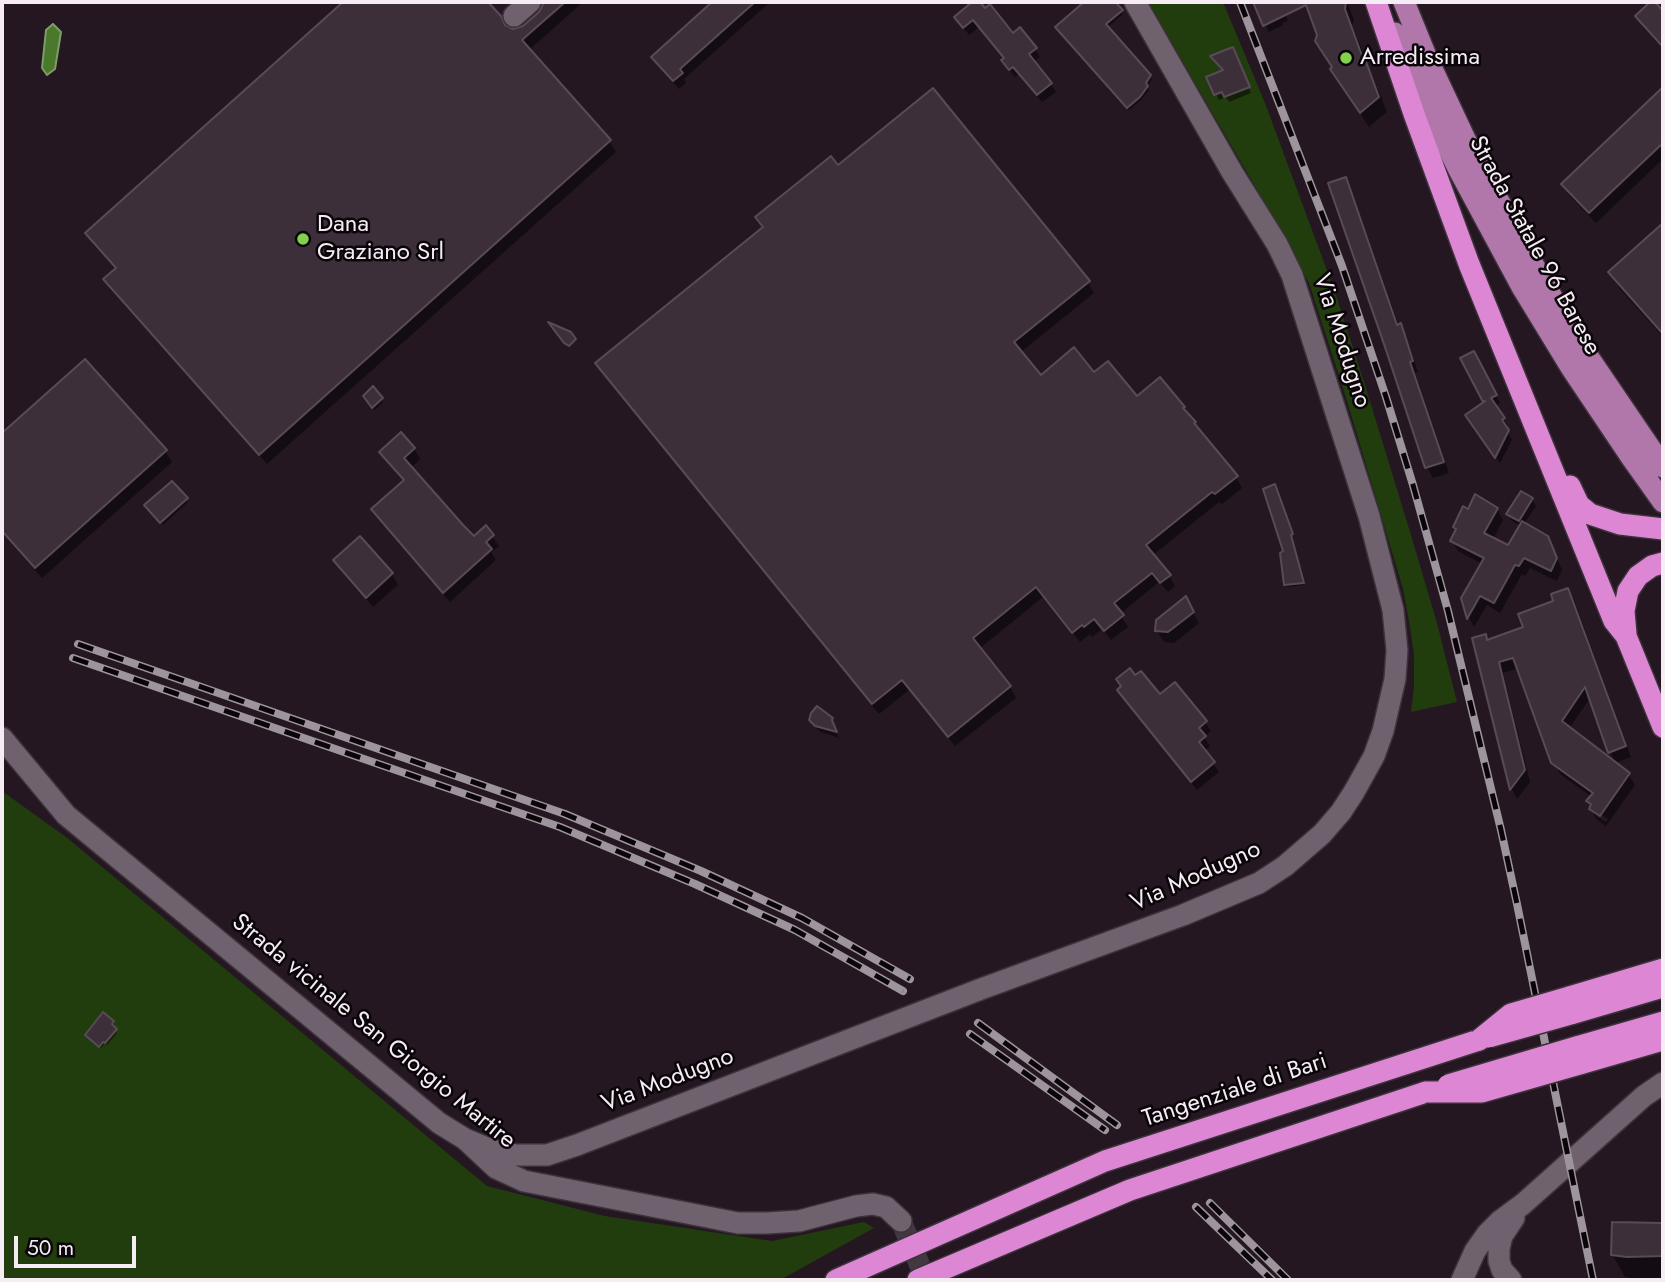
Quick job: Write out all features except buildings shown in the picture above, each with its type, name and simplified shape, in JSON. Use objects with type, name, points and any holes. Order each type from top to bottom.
[{"type":"highway","points":[[1376,2],[1464,252],[1614,621],[1626,636],[1663,727]]},
{"type":"highway","points":[[1540,441],[1570,485],[1579,505],[1590,514],[1620,524],[1663,528]]},
{"type":"highway","points":[[1626,636],[1624,611],[1628,591],[1637,576],[1652,566],[1663,563]]},
{"type":"highway","points":[[1570,1005],[1663,969]]},
{"type":"highway","name":"Tangenziale di Bari","points":[[836,1280],[1105,1161],[1479,1040],[1570,1005],[1663,987]]},
{"type":"highway","points":[[1578,1055],[1663,1022]]},
{"type":"highway","points":[[918,1280],[1130,1190],[1426,1092],[1578,1055],[1663,1040]]},
{"type":"main road","name":"Strada Statale 96 Barese","points":[[1382,2],[1453,159],[1522,287],[1572,369],[1663,502]]},
{"type":"main road","name":"Strada Statale 96 Barese","points":[[1404,2],[1465,139],[1534,266],[1576,339],[1663,467]]},
{"type":"main road","points":[[1413,2],[1426,56]]},
{"type":"street","points":[[514,16],[530,2]]},
{"type":"street","name":"Via Modugno","points":[[465,1139],[516,1156],[547,1155],[1183,915],[1259,883],[1285,866],[1322,834],[1354,792],[1384,731],[1395,679],[1397,650],[1393,610],[1369,516],[1293,275],[1136,2]]},
{"type":"street","name":"Strada vicinale San Giorgio Martire","points":[[2,738],[66,815],[439,1123],[465,1139],[496,1168],[524,1181],[738,1223],[799,1221],[873,1204],[886,1207],[901,1221]]},
{"type":"street","points":[[1462,1280],[1475,1251],[1500,1221],[1523,1204],[1644,1096],[1663,1083]]},
{"type":"street","points":[[1511,1280],[1502,1270],[1499,1249],[1502,1236],[1523,1204]]},
{"type":"shaded area","points":[[1148,2],[1223,2],[1265,103],[1335,292],[1411,535],[1457,702],[1411,712],[1414,655],[1403,589],[1309,283]]},
{"type":"shaded area","points":[[53,24],[61,32],[55,69],[47,75],[42,68],[46,30]]},
{"type":"shaded area","points":[[2,791],[66,837],[487,1186],[605,1216],[772,1241],[864,1222],[874,1228],[780,1280],[2,1280]]},
{"type":"tunnel","points":[[901,1221],[926,1280]]},
{"type":"railway","points":[[1240,2],[1342,266],[1386,397],[1448,611],[1501,830],[1593,1280]]},
{"type":"railway","points":[[78,644],[565,814],[701,871],[802,918],[910,979]]},
{"type":"railway","points":[[73,658],[560,827],[795,930],[903,991]]},
{"type":"railway","points":[[978,1023],[1117,1125]]},
{"type":"railway","points":[[970,1034],[1105,1130]]},
{"type":"railway","points":[[1210,1203],[1288,1280]]},
{"type":"railway","points":[[1196,1207],[1272,1280]]},
{"type":"place","name":"Arredissima","points":[[1346,58]]},
{"type":"place","name":"Dana Graziano Srl","points":[[303,239]]}]
